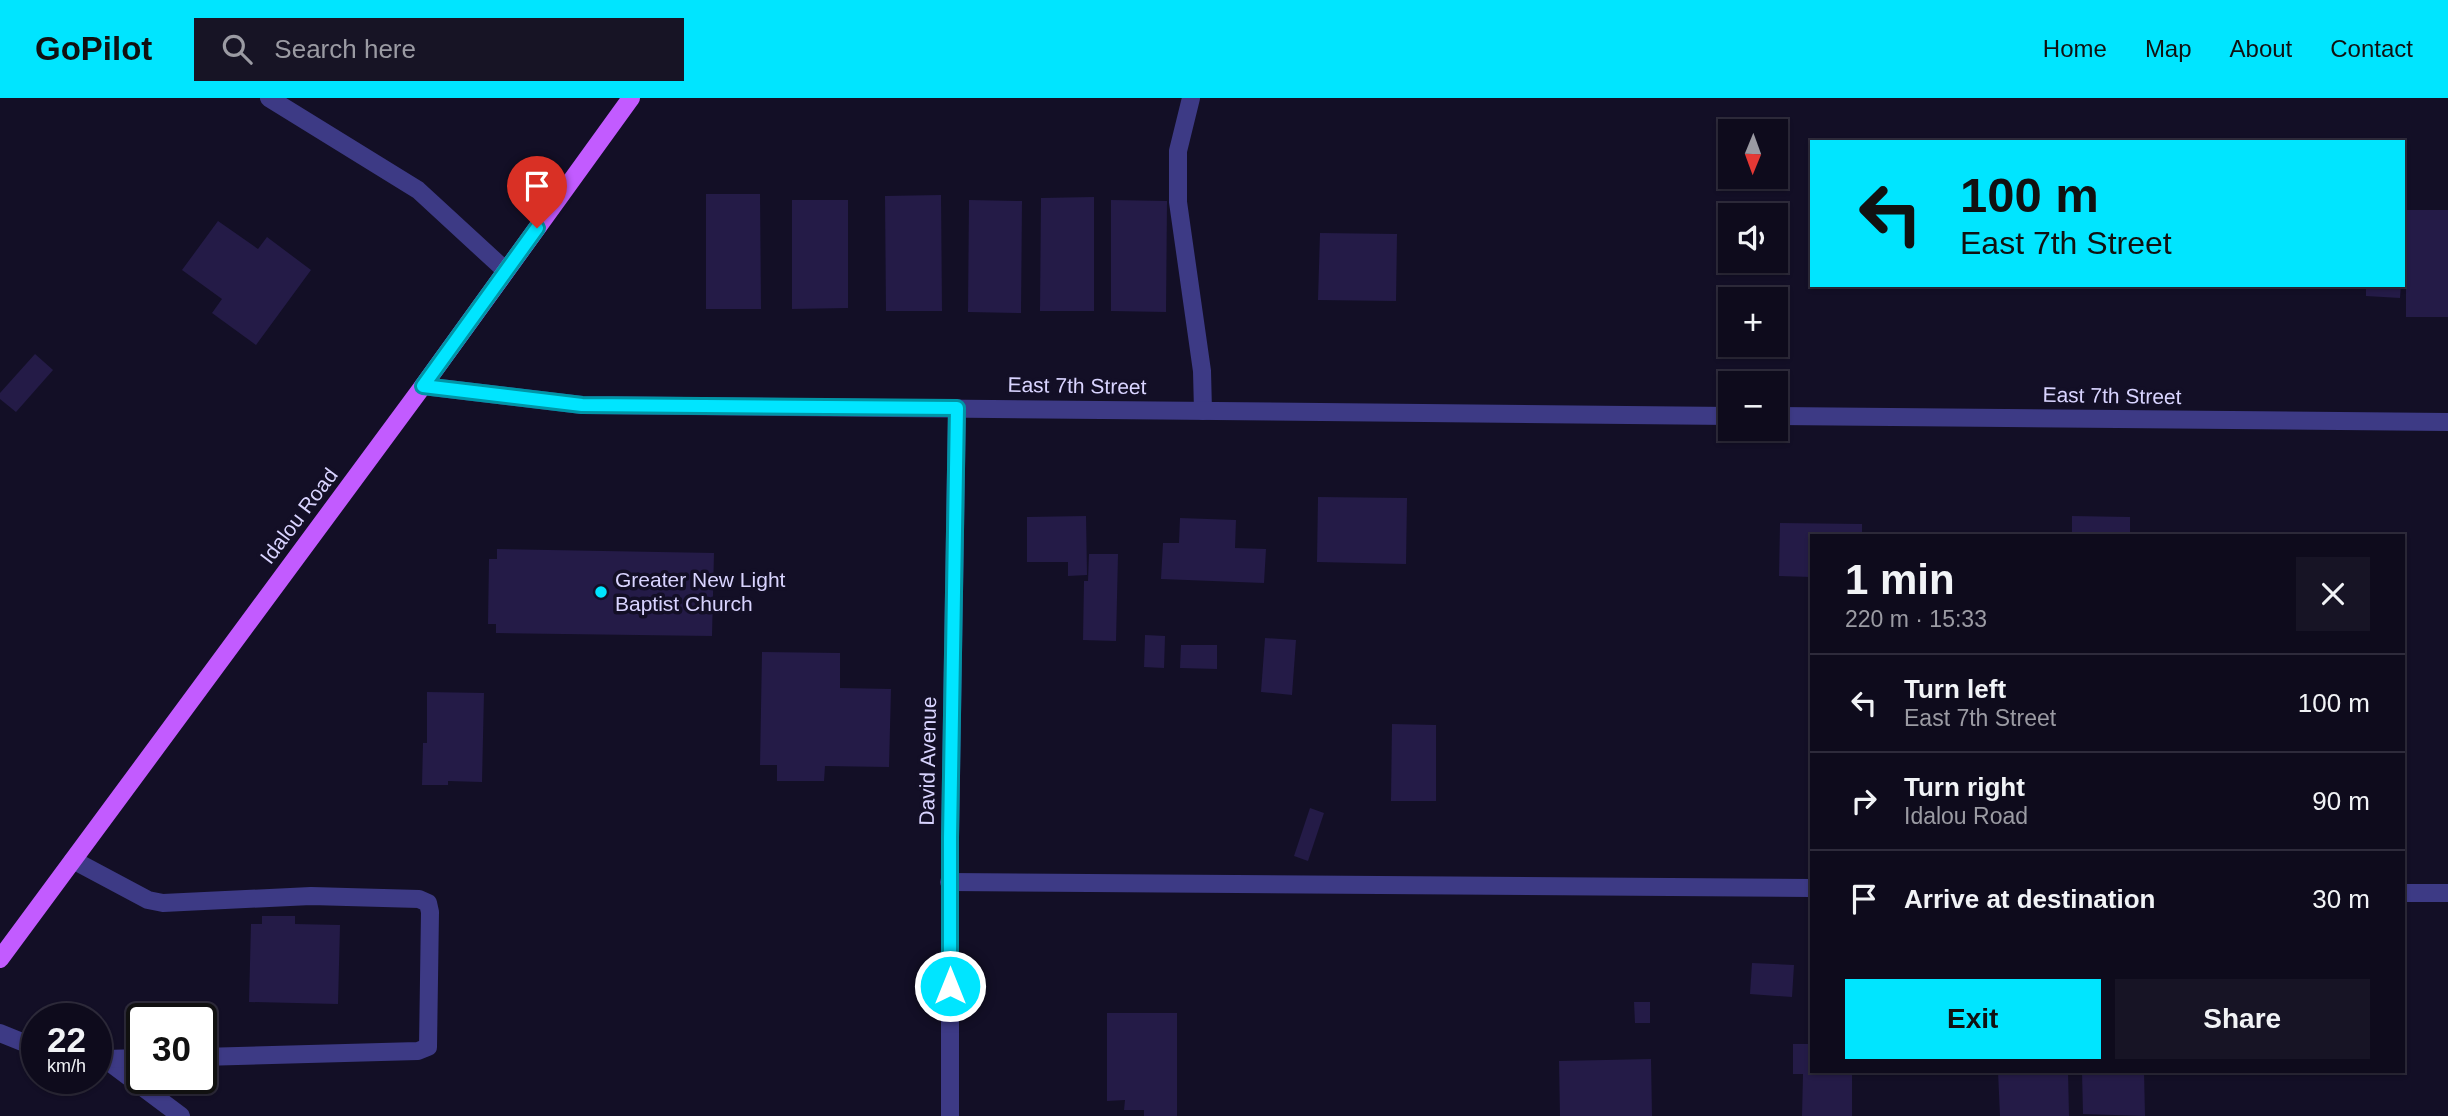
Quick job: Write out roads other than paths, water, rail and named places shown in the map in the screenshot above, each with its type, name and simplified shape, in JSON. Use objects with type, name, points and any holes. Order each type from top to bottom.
[{"type":"main road","name":"Idalou Road","points":[[0,959],[423,386],[631,98]]},
{"type":"street","points":[[269,98],[418,190],[506,271]]},
{"type":"street","points":[[1191,98],[1178,151],[1178,202],[1202,371],[1203,411]]},
{"type":"street","name":"East 7th Street","points":[[423,386],[582,405],[1718,416]]},
{"type":"street","name":"David Avenue","points":[[950,1116],[949,882],[957,408]]},
{"type":"street","name":"East 7th Street","points":[[1788,416],[2448,422]]},
{"type":"street","points":[[73,860],[148,900],[163,903],[311,895],[419,899],[428,903],[428,1046],[418,1051],[217,1057]]},
{"type":"street","points":[[949,882],[1810,888]]},
{"type":"street","points":[[2405,892],[2448,893]]},
{"type":"street","points":[[0,1033],[21,1042]]},
{"type":"street","points":[[112,1067],[181,1116]]},
{"type":"place","name":"Greater New Light Baptist Church","points":[[601,592]]}]
